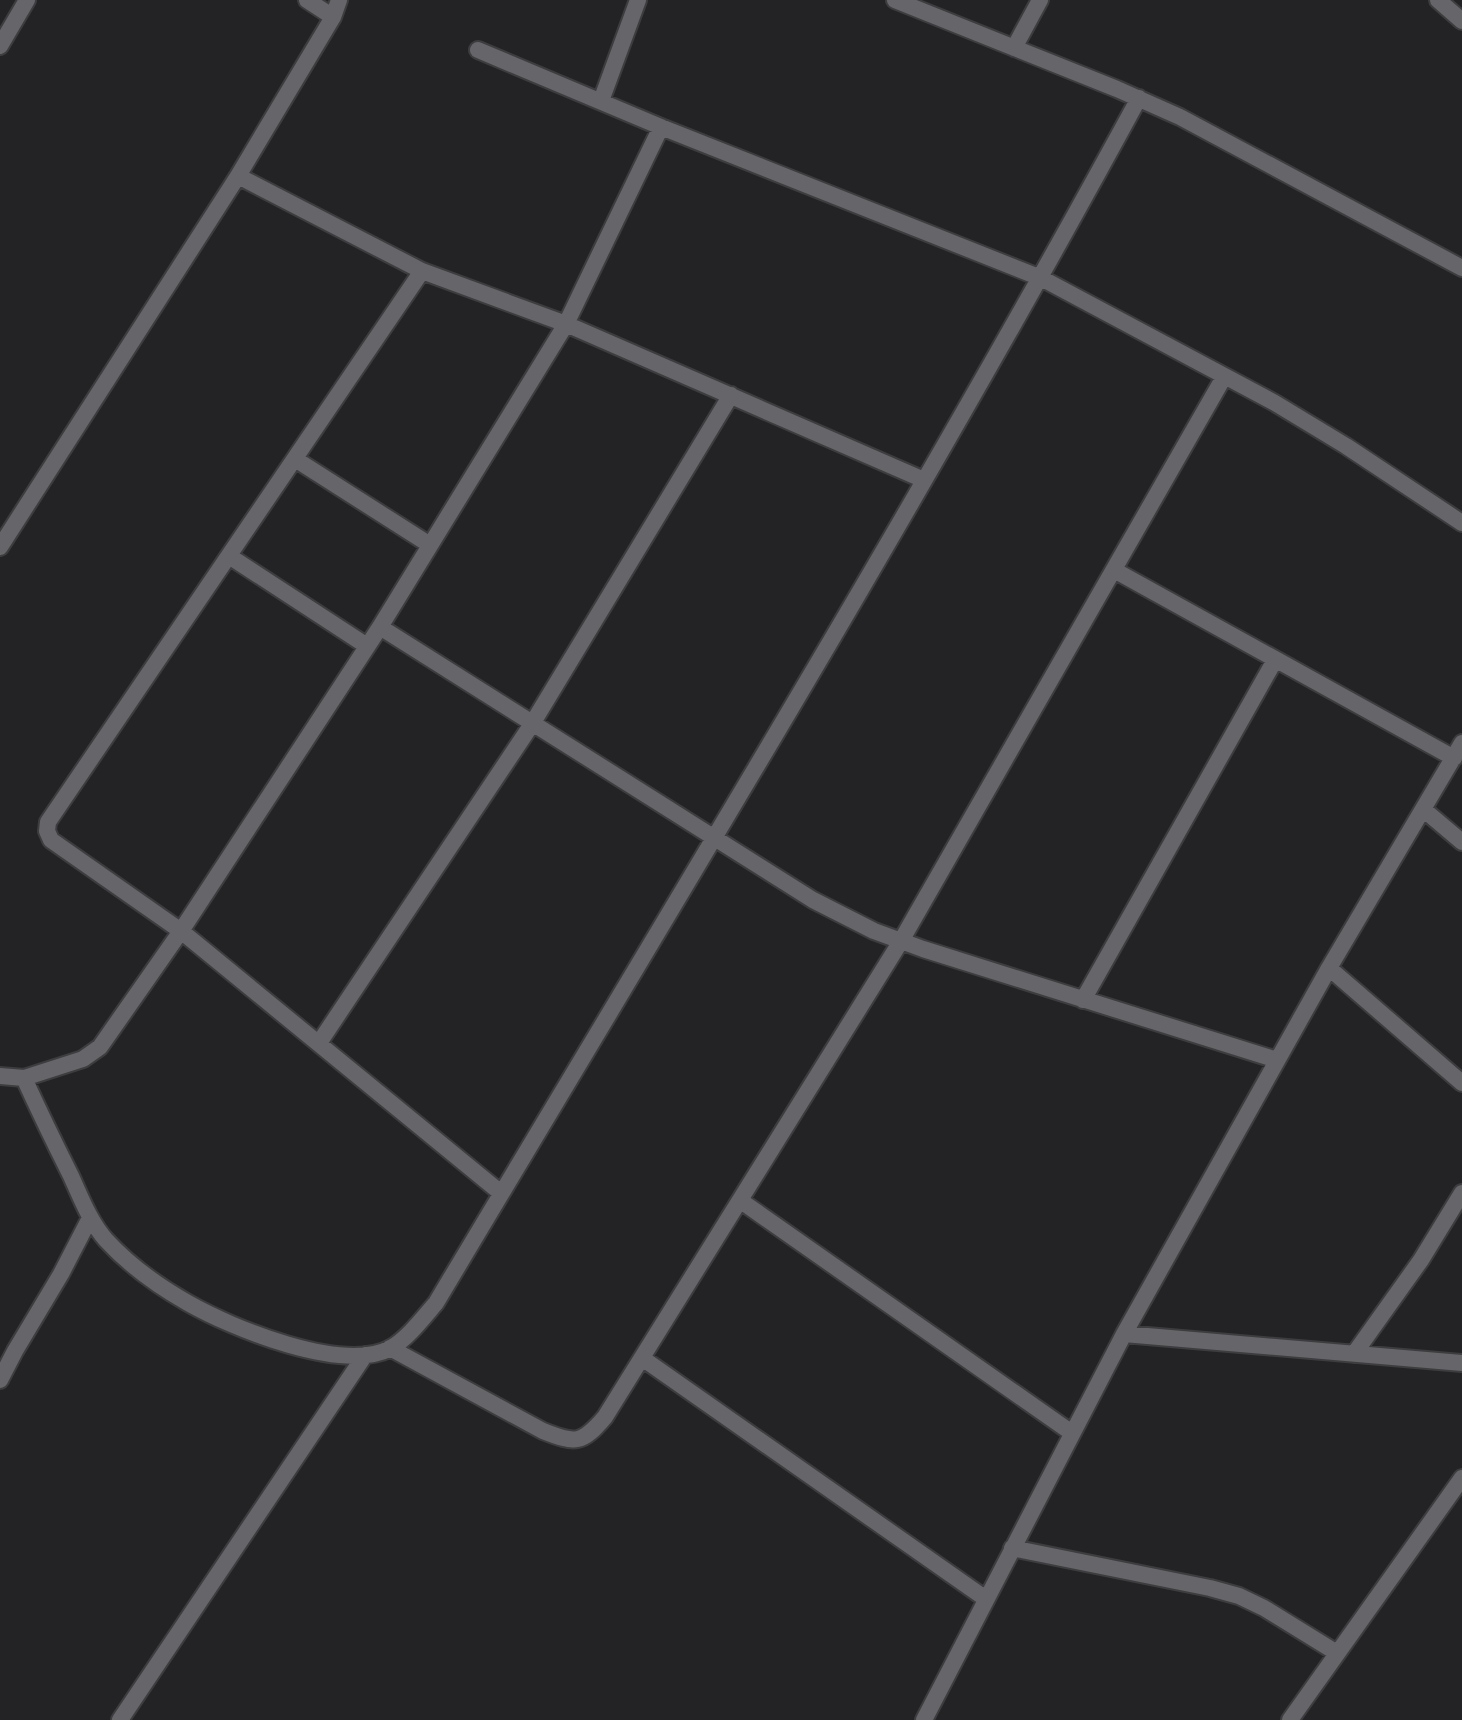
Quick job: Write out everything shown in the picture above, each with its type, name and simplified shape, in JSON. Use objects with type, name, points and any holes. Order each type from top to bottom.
[{"type":"street","points":[[0,46],[27,0]]},
{"type":"street","points":[[306,0],[333,17]]},
{"type":"street","points":[[0,547],[238,176],[333,17],[339,0]]},
{"type":"street","points":[[601,101],[638,0]]},
{"type":"street","points":[[895,0],[1139,98],[1180,117],[1460,262]]},
{"type":"street","points":[[1014,48],[1040,0]]},
{"type":"street","points":[[1438,0],[1462,21]]},
{"type":"street","points":[[478,50],[661,127],[1041,278],[1275,403],[1346,446],[1462,523]]},
{"type":"street","points":[[24,1078],[90,1218],[105,1239],[138,1270],[188,1303],[238,1328],[290,1345],[333,1355],[365,1355],[390,1348],[415,1326],[435,1303],[501,1193],[924,480],[1041,278],[1139,98]]},
{"type":"street","points":[[0,1076],[24,1078],[83,1059],[100,1047],[181,931],[380,627],[566,324],[661,127]]},
{"type":"street","points":[[238,176],[422,272],[566,324],[924,480]]},
{"type":"street","points":[[422,272],[48,822],[47,831],[51,840],[181,931],[501,1193]]},
{"type":"street","points":[[390,1348],[543,1431],[566,1440],[581,1439],[594,1430],[605,1417],[741,1201],[901,941],[1224,377]]},
{"type":"street","points":[[319,1043],[532,724],[731,395]]},
{"type":"street","points":[[295,459],[430,545]]},
{"type":"street","points":[[229,556],[367,646]]},
{"type":"street","points":[[924,1720],[1124,1334],[1329,968],[1458,751],[1275,660],[1114,570]]},
{"type":"street","points":[[380,627],[813,900],[874,931],[1277,1060]]},
{"type":"street","points":[[1083,999],[1275,660]]},
{"type":"street","points":[[1423,809],[1462,842]]},
{"type":"street","points":[[1329,968],[1462,1083]]},
{"type":"street","points":[[1354,1354],[1421,1260],[1462,1193]]},
{"type":"street","points":[[741,1201],[1072,1433]]},
{"type":"street","points":[[0,1380],[61,1274],[90,1218]]},
{"type":"street","points":[[1124,1334],[1462,1363]]},
{"type":"street","points":[[120,1720],[365,1355]]},
{"type":"street","points":[[642,1358],[986,1599]]},
{"type":"street","points":[[1290,1720],[1462,1478]]},
{"type":"street","points":[[1012,1548],[1210,1588],[1239,1596],[1264,1608],[1337,1653]]}]
